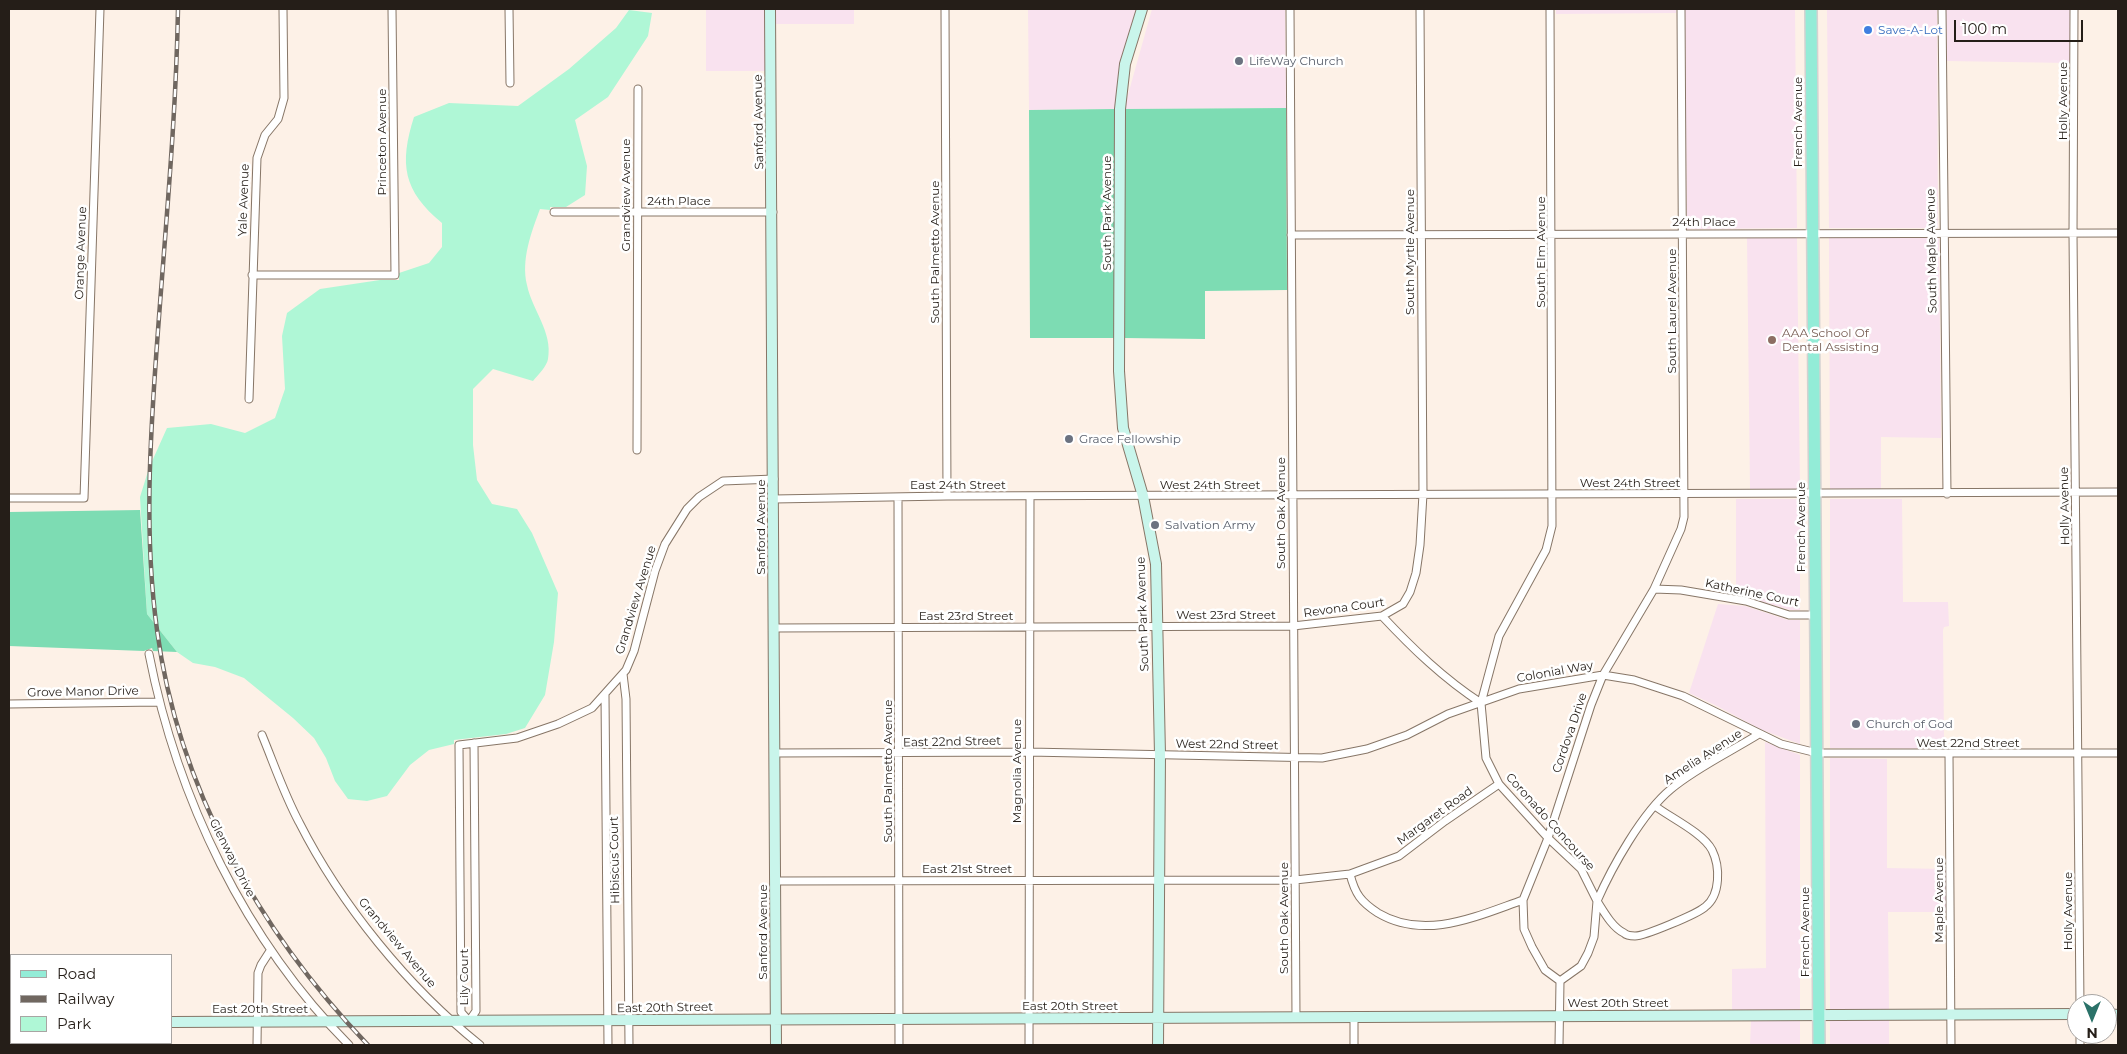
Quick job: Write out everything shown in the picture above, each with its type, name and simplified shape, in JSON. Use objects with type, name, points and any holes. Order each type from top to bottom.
[{"type":"main road","name":"French Avenue","points":[[1811,9],[1819,1045]]},
{"type":"street","name":"Orange Avenue","points":[[9,498],[84,498],[100,9]]},
{"type":"street","name":"Yale Avenue","points":[[249,399],[257,158],[265,135],[278,119],[284,98],[283,9]]},
{"type":"street","name":"Princeton Avenue","points":[[252,276],[395,275],[392,9]]},
{"type":"street","points":[[509,9],[510,83]]},
{"type":"street","name":"Sanford Avenue","points":[[770,9],[773,212],[776,1045]]},
{"type":"street","name":"South Palmetto Avenue","points":[[945,9],[947,496]]},
{"type":"street","name":"South Park Avenue","points":[[1142,9],[1125,64],[1120,109],[1119,371],[1124,428],[1142,496],[1156,564],[1160,755],[1158,1045]]},
{"type":"street","name":"South Oak Avenue","points":[[1290,9],[1296,1017]]},
{"type":"street","name":"South Myrtle Avenue","points":[[1420,9],[1423,494]]},
{"type":"street","name":"South Elm Avenue","points":[[1550,9],[1554,494]]},
{"type":"street","name":"South Laurel Avenue","points":[[1681,9],[1684,494]]},
{"type":"street","name":"South Maple Avenue","points":[[1942,9],[1947,494]]},
{"type":"street","name":"Holly Avenue","points":[[2074,9],[2073,234],[2080,994]]},
{"type":"street","name":"Grandview Avenue","points":[[637,450],[636,213],[638,89]]},
{"type":"street","name":"24th Place","points":[[554,212],[773,212]]},
{"type":"street","name":"24th Place","points":[[1291,235],[2118,233]]},
{"type":"street","name":"Grandview Avenue","points":[[459,745],[517,738],[558,724],[592,708],[623,674],[634,651],[655,571],[665,544],[687,509],[699,496],[723,481],[774,479]]},
{"type":"street","name":"West 24th Street","points":[[1142,496],[2118,492]]},
{"type":"street","name":"Revona Court","points":[[1293,626],[1382,616],[1403,604],[1412,586],[1420,545],[1423,494]]},
{"type":"street","name":"Coronado Concourse","points":[[1554,494],[1552,526],[1546,550],[1498,636],[1481,703],[1486,758],[1499,784],[1548,838],[1581,869],[1597,901]]},
{"type":"street","name":"Cordova Drive","points":[[1560,981],[1545,970],[1532,947],[1524,929],[1523,900],[1548,838],[1584,721],[1603,675],[1654,589],[1681,530],[1684,494]]},
{"type":"street","name":"East 24th Street","points":[[774,499],[947,496],[1142,496]]},
{"type":"street","name":"South Palmetto Avenue","points":[[898,497],[899,1045]]},
{"type":"street","name":"Magnolia Avenue","points":[[1029,1045],[1030,497]]},
{"type":"street","name":"Katherine Court","points":[[1654,589],[1681,590],[1746,601],[1789,615],[1816,615]]},
{"type":"street","points":[[1382,616],[1420,656],[1450,682],[1481,703]]},
{"type":"street","name":"West 23rd Street","points":[[1158,627],[1293,626]]},
{"type":"street","name":"East 23rd Street","points":[[774,628],[1158,627]]},
{"type":"street","name":"Glenway Drive","points":[[149,654],[158,702],[202,824],[236,893],[270,951],[294,984],[326,1022],[349,1045]]},
{"type":"street","name":"Hibiscus Court","points":[[623,674],[626,699],[629,1045]]},
{"type":"street","name":"Colonial Way","points":[[1294,757],[1322,758],[1367,749],[1407,735],[1448,714],[1537,684],[1603,675],[1634,680],[1683,696],[1715,710],[1759,734],[1796,749],[1817,753]]},
{"type":"street","name":"Hibiscus Court","points":[[605,695],[608,1045]]},
{"type":"street","name":"Grove Manor Drive","points":[[9,704],[158,702]]},
{"type":"street","name":"Amelia Avenue","points":[[1597,901],[1622,852],[1655,806],[1678,784],[1759,734]]},
{"type":"street","name":"Grandview Avenue","points":[[262,735],[298,822],[331,879],[367,928],[449,1020],[480,1045]]},
{"type":"street","name":"Lily Court","points":[[459,745],[461,1012],[469,1020],[476,1011],[474,743]]},
{"type":"street","name":"East 22nd Street","points":[[775,753],[1029,752],[1160,755]]},
{"type":"street","name":"West 22nd Street","points":[[1817,753],[2118,753]]},
{"type":"street","name":"Maple Avenue","points":[[1949,754],[1952,1045]]},
{"type":"street","name":"West 22nd Street","points":[[1160,755],[1294,757]]},
{"type":"street","name":"Margaret Road","points":[[1295,880],[1350,874],[1399,856],[1445,820],[1499,784]]},
{"type":"street","points":[[1597,901],[1614,925],[1624,934],[1635,936],[1659,928],[1706,907],[1716,892],[1718,876],[1713,852],[1705,840],[1655,806]]},
{"type":"street","points":[[1350,874],[1354,890],[1364,903],[1396,921],[1412,925],[1455,923],[1523,900]]},
{"type":"street","name":"East 21st Street","points":[[775,881],[1295,880]]},
{"type":"street","points":[[1559,1045],[1560,981],[1581,966],[1588,954],[1594,938],[1597,901]]},
{"type":"street","points":[[257,1045],[258,973],[260,965],[270,951]]},
{"type":"street","name":"West 20th Street","points":[[1158,1018],[2067,1014]]},
{"type":"street","points":[[1354,1016],[1354,1045]]},
{"type":"street","name":"East 20th Street","points":[[172,1022],[1158,1018]]},
{"type":"shaded area","points":[[706,9],[766,9],[766,71],[706,71]]},
{"type":"shaded area","points":[[775,9],[854,9],[854,24],[775,24]]},
{"type":"shaded area","points":[[1028,9],[1136,9],[1121,62],[1115,109],[1029,110]]},
{"type":"shaded area","points":[[1152,9],[1285,9],[1286,108],[1124,109]]},
{"type":"shaded area","points":[[1556,9],[1676,9],[1676,13],[1556,14]]},
{"type":"shaded area","points":[[1685,9],[1795,9],[1797,228],[1687,229]]},
{"type":"shaded area","points":[[1827,9],[1937,9],[1938,228],[1829,228]]},
{"type":"shaded area","points":[[1946,9],[2070,9],[2070,63],[1947,61]]},
{"type":"shaded area","points":[[1747,238],[1797,238],[1800,489],[1750,489]]},
{"type":"shaded area","points":[[1829,238],[1939,238],[1941,438],[1881,437],[1881,489],[1830,489]]},
{"type":"shaded area","points":[[1736,499],[1800,499],[1800,610],[1790,610],[1736,594]]},
{"type":"shaded area","points":[[1830,499],[1902,499],[1903,602],[1948,602],[1949,626],[1944,627],[1943,630],[1944,743],[1950,749],[1830,748]]},
{"type":"shaded area","points":[[1718,604],[1745,606],[1788,620],[1800,620],[1800,744],[1762,730],[1689,693]]},
{"type":"shaded area","points":[[1765,742],[1800,755],[1800,1010],[1732,1010],[1732,969],[1766,968]]},
{"type":"shaded area","points":[[1830,758],[1887,759],[1887,868],[1946,869],[1946,912],[1888,912],[1889,1010],[1830,1010]]},
{"type":"shaded area","points":[[1751,1020],[1800,1020],[1800,1045],[1750,1045]]},
{"type":"shaded area","points":[[1830,1020],[1889,1020],[1889,1045],[1830,1045]]},
{"type":"green space","points":[[629,10],[652,13],[648,36],[608,97],[575,120],[587,166],[585,195],[566,207],[550,207],[550,210],[540,209],[528,247],[525,276],[548,340],[547,362],[533,381],[493,369],[473,389],[473,445],[477,480],[492,504],[517,509],[532,533],[558,593],[554,642],[545,695],[525,728],[506,734],[454,740],[454,744],[429,750],[410,765],[387,796],[367,801],[348,799],[335,781],[326,758],[314,738],[293,718],[244,678],[215,667],[193,663],[177,652],[147,614],[140,497],[149,468],[167,428],[211,424],[245,433],[275,418],[285,389],[282,336],[287,313],[320,289],[380,280],[399,280],[399,273],[429,263],[442,247],[442,223],[419,200],[408,176],[406,163],[407,149],[414,117],[449,103],[518,106],[569,69],[616,28]]},
{"type":"green space","points":[[1286,108],[1287,290],[1205,291],[1205,339],[1124,338],[1124,109]]},
{"type":"green space","points":[[1115,109],[1115,338],[1030,338],[1029,110]]},
{"type":"green space","points":[[140,510],[147,614],[177,652],[153,651],[152,648],[144,651],[9,646],[9,512]]},
{"type":"railway","points":[[178,9],[173,135],[150,451],[149,523],[157,630],[168,689],[183,745],[204,801],[230,854],[259,905],[292,954],[328,1001],[368,1045]]},
{"type":"place","name":"Save-A-Lot","points":[[1868,30]]},
{"type":"place","name":"LifeWay Church","points":[[1239,61]]},
{"type":"place","name":"AAA School Of Dental Assisting","points":[[1772,340]]},
{"type":"place","name":"Grace Fellowship","points":[[1069,439]]},
{"type":"place","name":"Salvation Army","points":[[1155,525]]},
{"type":"place","name":"Church of God","points":[[1856,724]]}]
